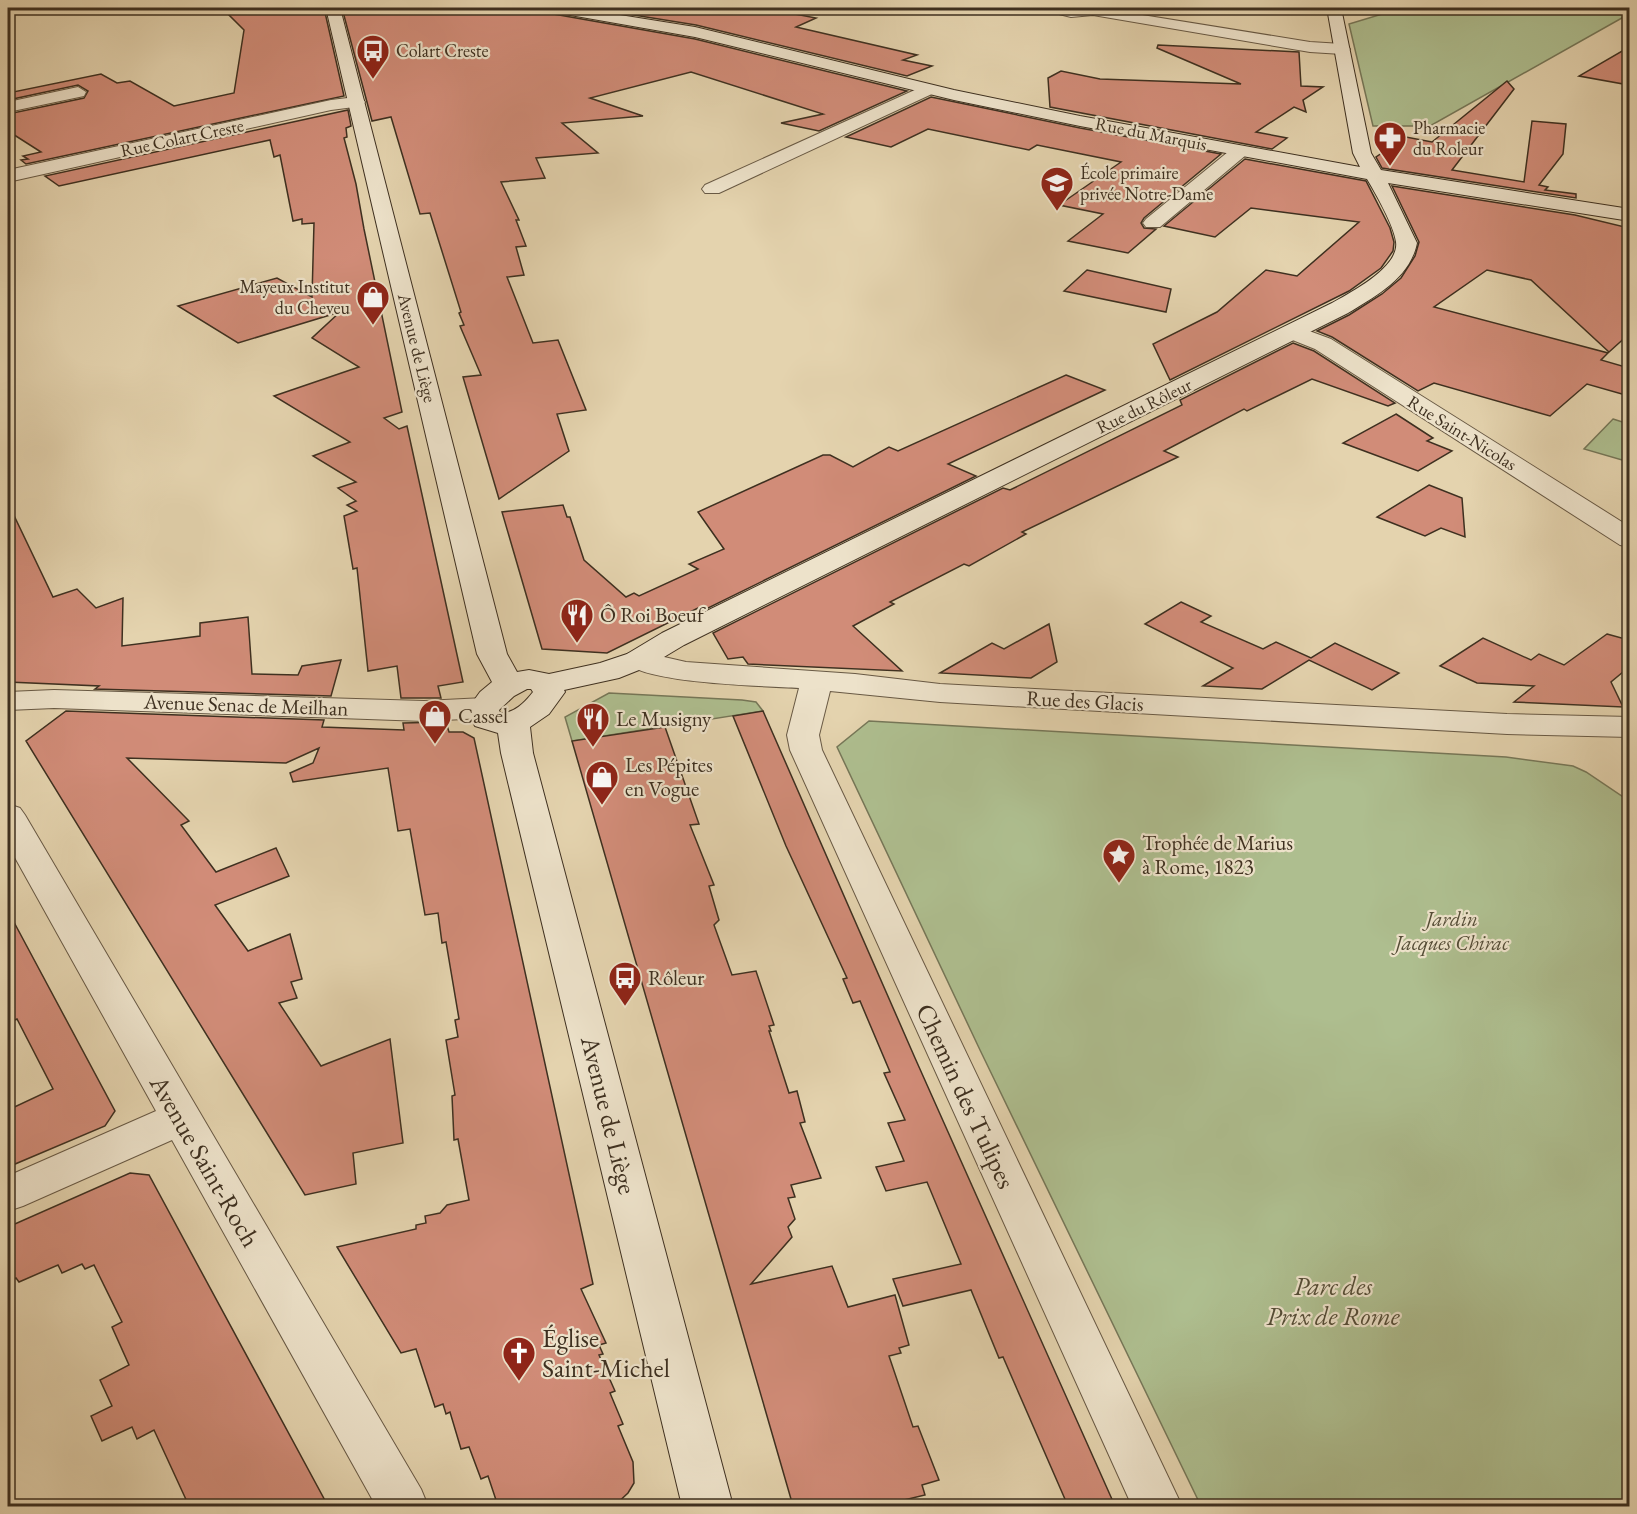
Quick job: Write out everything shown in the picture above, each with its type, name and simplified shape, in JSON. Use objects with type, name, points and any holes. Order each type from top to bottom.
[{"type":"street","name":"Avenue de Liège","points":[[333,8],[492,654],[500,672],[502,705],[517,753],[708,1506]]},
{"type":"street","name":"Rue du Marquis","points":[[553,8],[695,32],[928,89],[1240,151],[1374,175],[1629,215]]},
{"type":"street","points":[[592,14],[609,8]]},
{"type":"street","points":[[1052,8],[1071,13],[1094,9],[1310,47],[1341,49]]},
{"type":"street","name":"Rue du Rôleur","points":[[638,660],[673,639],[1293,332],[1368,292],[1390,274],[1404,257],[1407,248],[1404,233],[1362,153],[1334,8]]},
{"type":"street","points":[[712,189],[928,89]]},
{"type":"street","points":[[8,107],[78,92]]},
{"type":"street","name":"Rue Colart Creste","points":[[8,176],[331,105],[356,102]]},
{"type":"street","points":[[1153,224],[1240,151]]},
{"type":"street","name":"Rue Saint-Nicolas","points":[[1293,332],[1323,344],[1629,539]]},
{"type":"street","points":[[502,705],[526,716],[548,695],[549,689],[546,684],[598,674],[638,660]]},
{"type":"street","name":"Rue des Glacis","points":[[638,660],[686,671],[940,693],[1527,725],[1629,727]]},
{"type":"street","name":"Chemin des Tulipes","points":[[817,681],[803,735],[806,750],[1157,1506]]},
{"type":"street","name":"Avenue Senac de Meilhan","points":[[8,700],[54,699],[424,711],[502,705]]},
{"type":"street","name":"Avenue Saint-Roch","points":[[8,815],[403,1506]]},
{"type":"street","points":[[8,1194],[181,1118]]},
{"type":"green space","points":[[1402,8],[1629,8],[1629,14],[1430,126],[1373,126],[1349,24]]},
{"type":"green space","points":[[1613,419],[1629,424],[1629,462],[1584,449]]},
{"type":"green space","points":[[609,693],[742,700],[756,702],[763,711],[572,741],[565,717]]},
{"type":"green space","points":[[869,721],[1506,757],[1573,766],[1586,772],[1629,801],[1629,1506],[1201,1506],[980,1050],[837,747]]},
{"type":"building","points":[[279,8],[324,8],[344,96],[26,164],[21,160],[28,159],[23,156],[41,152],[8,131],[8,114],[84,98],[88,91],[78,85],[8,100],[8,93],[101,74],[117,83],[130,81],[174,106],[234,93],[244,30],[227,13]]},
{"type":"building","points":[[342,8],[544,8],[548,13],[695,39],[907,91],[819,131],[781,123],[823,114],[691,72],[590,98],[643,116],[562,123],[598,153],[536,158],[545,178],[501,182],[519,220],[516,220],[526,246],[516,247],[524,275],[507,277],[533,343],[558,340],[586,410],[557,414],[569,451],[499,499],[463,377],[481,375],[460,326],[464,325],[459,313],[461,312],[430,213],[420,214],[391,117],[372,121]]},
{"type":"building","points":[[618,8],[763,8],[816,18],[796,27],[917,55],[903,60],[932,66],[907,76],[696,25],[615,12]]},
{"type":"building","points":[[1158,45],[1299,52],[1301,86],[1323,87],[1303,100],[1306,112],[1294,107],[1256,132],[1287,138],[1272,149],[1050,107],[1048,78],[1061,71],[1100,79],[1241,84],[1157,48]]},
{"type":"building","points":[[1629,47],[1629,85],[1579,76]]},
{"type":"building","points":[[1507,81],[1514,89],[1452,170],[1524,182],[1532,121],[1566,124],[1563,154],[1539,185],[1548,187],[1545,190],[1576,194],[1576,198],[1382,168],[1376,157],[1406,137],[1432,142]]},
{"type":"building","points":[[931,97],[1221,154],[1144,218],[1141,223],[1144,228],[1156,229],[1128,253],[1068,241],[1103,214],[1059,205],[1121,162],[1037,145],[1029,150],[928,129],[891,147],[846,137]]},
{"type":"building","points":[[348,110],[351,126],[346,128],[347,137],[344,138],[356,184],[402,412],[384,418],[399,429],[407,426],[463,682],[438,686],[441,698],[401,698],[397,666],[368,671],[357,568],[353,569],[344,516],[357,511],[347,505],[356,501],[338,488],[356,482],[313,456],[350,442],[274,396],[359,367],[312,338],[340,312],[238,343],[178,306],[277,278],[312,297],[314,223],[302,224],[302,219],[293,221],[280,155],[274,157],[270,140],[59,186],[45,176]]},
{"type":"building","points":[[1245,159],[1366,181],[1390,228],[1394,242],[1393,251],[1381,268],[1349,291],[1170,380],[1153,344],[1217,312],[1266,270],[1297,276],[1359,222],[1251,208],[1215,237],[1164,226]]},
{"type":"building","points":[[1392,186],[1575,215],[1629,228],[1629,334],[1609,352],[1531,280],[1487,270],[1434,307],[1608,353],[1601,360],[1629,368],[1629,396],[1587,384],[1550,416],[1434,383],[1418,391],[1332,337],[1317,331],[1349,315],[1382,294],[1401,278],[1415,256],[1419,242]]},
{"type":"building","points":[[1087,270],[1171,289],[1166,312],[1064,291]]},
{"type":"building","points":[[1293,343],[1314,351],[1395,403],[1388,406],[1312,379],[1247,411],[1244,409],[1164,451],[1178,457],[1022,532],[1026,534],[969,566],[964,564],[890,602],[894,604],[853,626],[902,671],[748,664],[743,657],[728,659],[713,633],[1003,488],[1010,490],[1182,405],[1180,400]]},
{"type":"building","points":[[1066,375],[1105,390],[948,464],[976,476],[700,612],[698,608],[607,653],[542,649],[502,512],[563,505],[567,517],[570,517],[584,560],[626,597],[634,593],[639,596],[698,569],[689,564],[724,549],[698,512],[823,455],[830,455],[853,467],[889,447],[898,451]]},
{"type":"building","points":[[1396,414],[1433,438],[1427,441],[1452,451],[1418,471],[1343,443]]},
{"type":"building","points":[[1429,485],[1462,498],[1465,537],[1441,528],[1425,536],[1377,517]]},
{"type":"building","points":[[8,503],[53,597],[77,589],[96,608],[123,598],[122,646],[200,636],[200,623],[248,617],[252,674],[298,675],[302,666],[341,660],[331,696],[95,689],[99,686],[8,682]]},
{"type":"building","points":[[1181,602],[1211,616],[1201,622],[1263,649],[1276,642],[1311,658],[1335,643],[1399,673],[1372,690],[1309,660],[1262,689],[1203,686],[1233,668],[1145,624]]},
{"type":"building","points":[[1049,624],[1057,662],[1031,678],[940,673],[992,643],[1004,649]]},
{"type":"building","points":[[1607,634],[1629,640],[1629,667],[1611,682],[1623,707],[1514,702],[1534,686],[1477,683],[1440,666],[1483,638],[1531,660],[1539,654],[1564,665]]},
{"type":"building","points":[[66,711],[324,720],[322,727],[404,730],[403,723],[446,722],[449,732],[463,732],[474,738],[593,1284],[581,1289],[606,1343],[599,1345],[603,1354],[599,1355],[615,1391],[610,1393],[623,1424],[618,1426],[633,1462],[634,1483],[628,1493],[614,1506],[498,1506],[488,1476],[481,1479],[469,1447],[461,1449],[450,1412],[446,1414],[443,1404],[435,1407],[416,1349],[401,1353],[337,1247],[416,1229],[416,1225],[426,1223],[425,1216],[440,1213],[447,1205],[469,1200],[458,1139],[454,1140],[452,1096],[455,1095],[446,1040],[458,1037],[455,1020],[459,1019],[446,942],[442,943],[438,913],[425,915],[410,829],[398,831],[388,768],[293,782],[290,773],[313,763],[319,748],[286,763],[127,758],[189,821],[181,825],[216,872],[276,848],[289,876],[215,905],[248,951],[290,934],[302,979],[291,982],[297,998],[279,1003],[321,1066],[390,1039],[403,1143],[353,1153],[356,1184],[305,1195],[26,741]]},
{"type":"building","points":[[763,711],[1115,1506],[1068,1506],[1003,1357],[999,1358],[971,1290],[903,1306],[893,1279],[961,1264],[927,1182],[886,1191],[876,1167],[904,1161],[888,1123],[905,1120],[884,1073],[890,1072],[860,1001],[853,1003],[843,979],[847,978],[786,846],[733,716]]},
{"type":"building","points":[[665,727],[699,824],[690,825],[714,885],[709,886],[719,920],[714,925],[732,975],[756,971],[774,1025],[769,1026],[771,1031],[769,1031],[789,1093],[797,1091],[805,1122],[800,1123],[821,1178],[791,1185],[795,1197],[788,1198],[795,1219],[788,1227],[792,1237],[751,1284],[832,1266],[848,1307],[895,1295],[909,1345],[899,1348],[901,1353],[889,1356],[913,1427],[918,1426],[939,1480],[922,1485],[925,1495],[879,1506],[793,1506],[572,741]]},
{"type":"building","points":[[8,911],[115,1111],[105,1126],[8,1167],[8,1110],[53,1089],[17,1019],[8,1023]]},
{"type":"building","points":[[130,1173],[149,1175],[328,1506],[189,1506],[154,1430],[137,1439],[132,1427],[102,1441],[91,1416],[112,1406],[100,1380],[129,1365],[112,1327],[122,1322],[94,1265],[85,1269],[82,1264],[62,1273],[58,1265],[19,1282],[16,1278],[8,1282],[8,1227]]},
{"type":"place","name":"Colart Creste","points":[[373,80]]},
{"type":"place","name":"Pharmacie du Roleur","points":[[1390,167]]},
{"type":"place","name":"École primaire privée Notre-Dame","points":[[1057,212]]},
{"type":"place","name":"Mayeux Institut du Cheveu","points":[[373,326]]},
{"type":"place","name":"Ô Roi Boeuf","points":[[577,644]]},
{"type":"place","name":"Cassel","points":[[435,745]]},
{"type":"place","name":"Le Musigny","points":[[593,748]]},
{"type":"place","name":"Les Pépites en Vogue","points":[[602,806]]},
{"type":"place","name":"Trophée de Marius à Rome, 1823","points":[[1119,884]]},
{"type":"place","name":"Rôleur","points":[[625,1007]]},
{"type":"place","name":"Église Saint-Michel","points":[[519,1382]]},
{"type":"park label","name":"Jardin Jacques Chirac","points":[[1452,931]]},
{"type":"park label","name":"Parc des Prix de Rome","points":[[1333,1301]]}]
